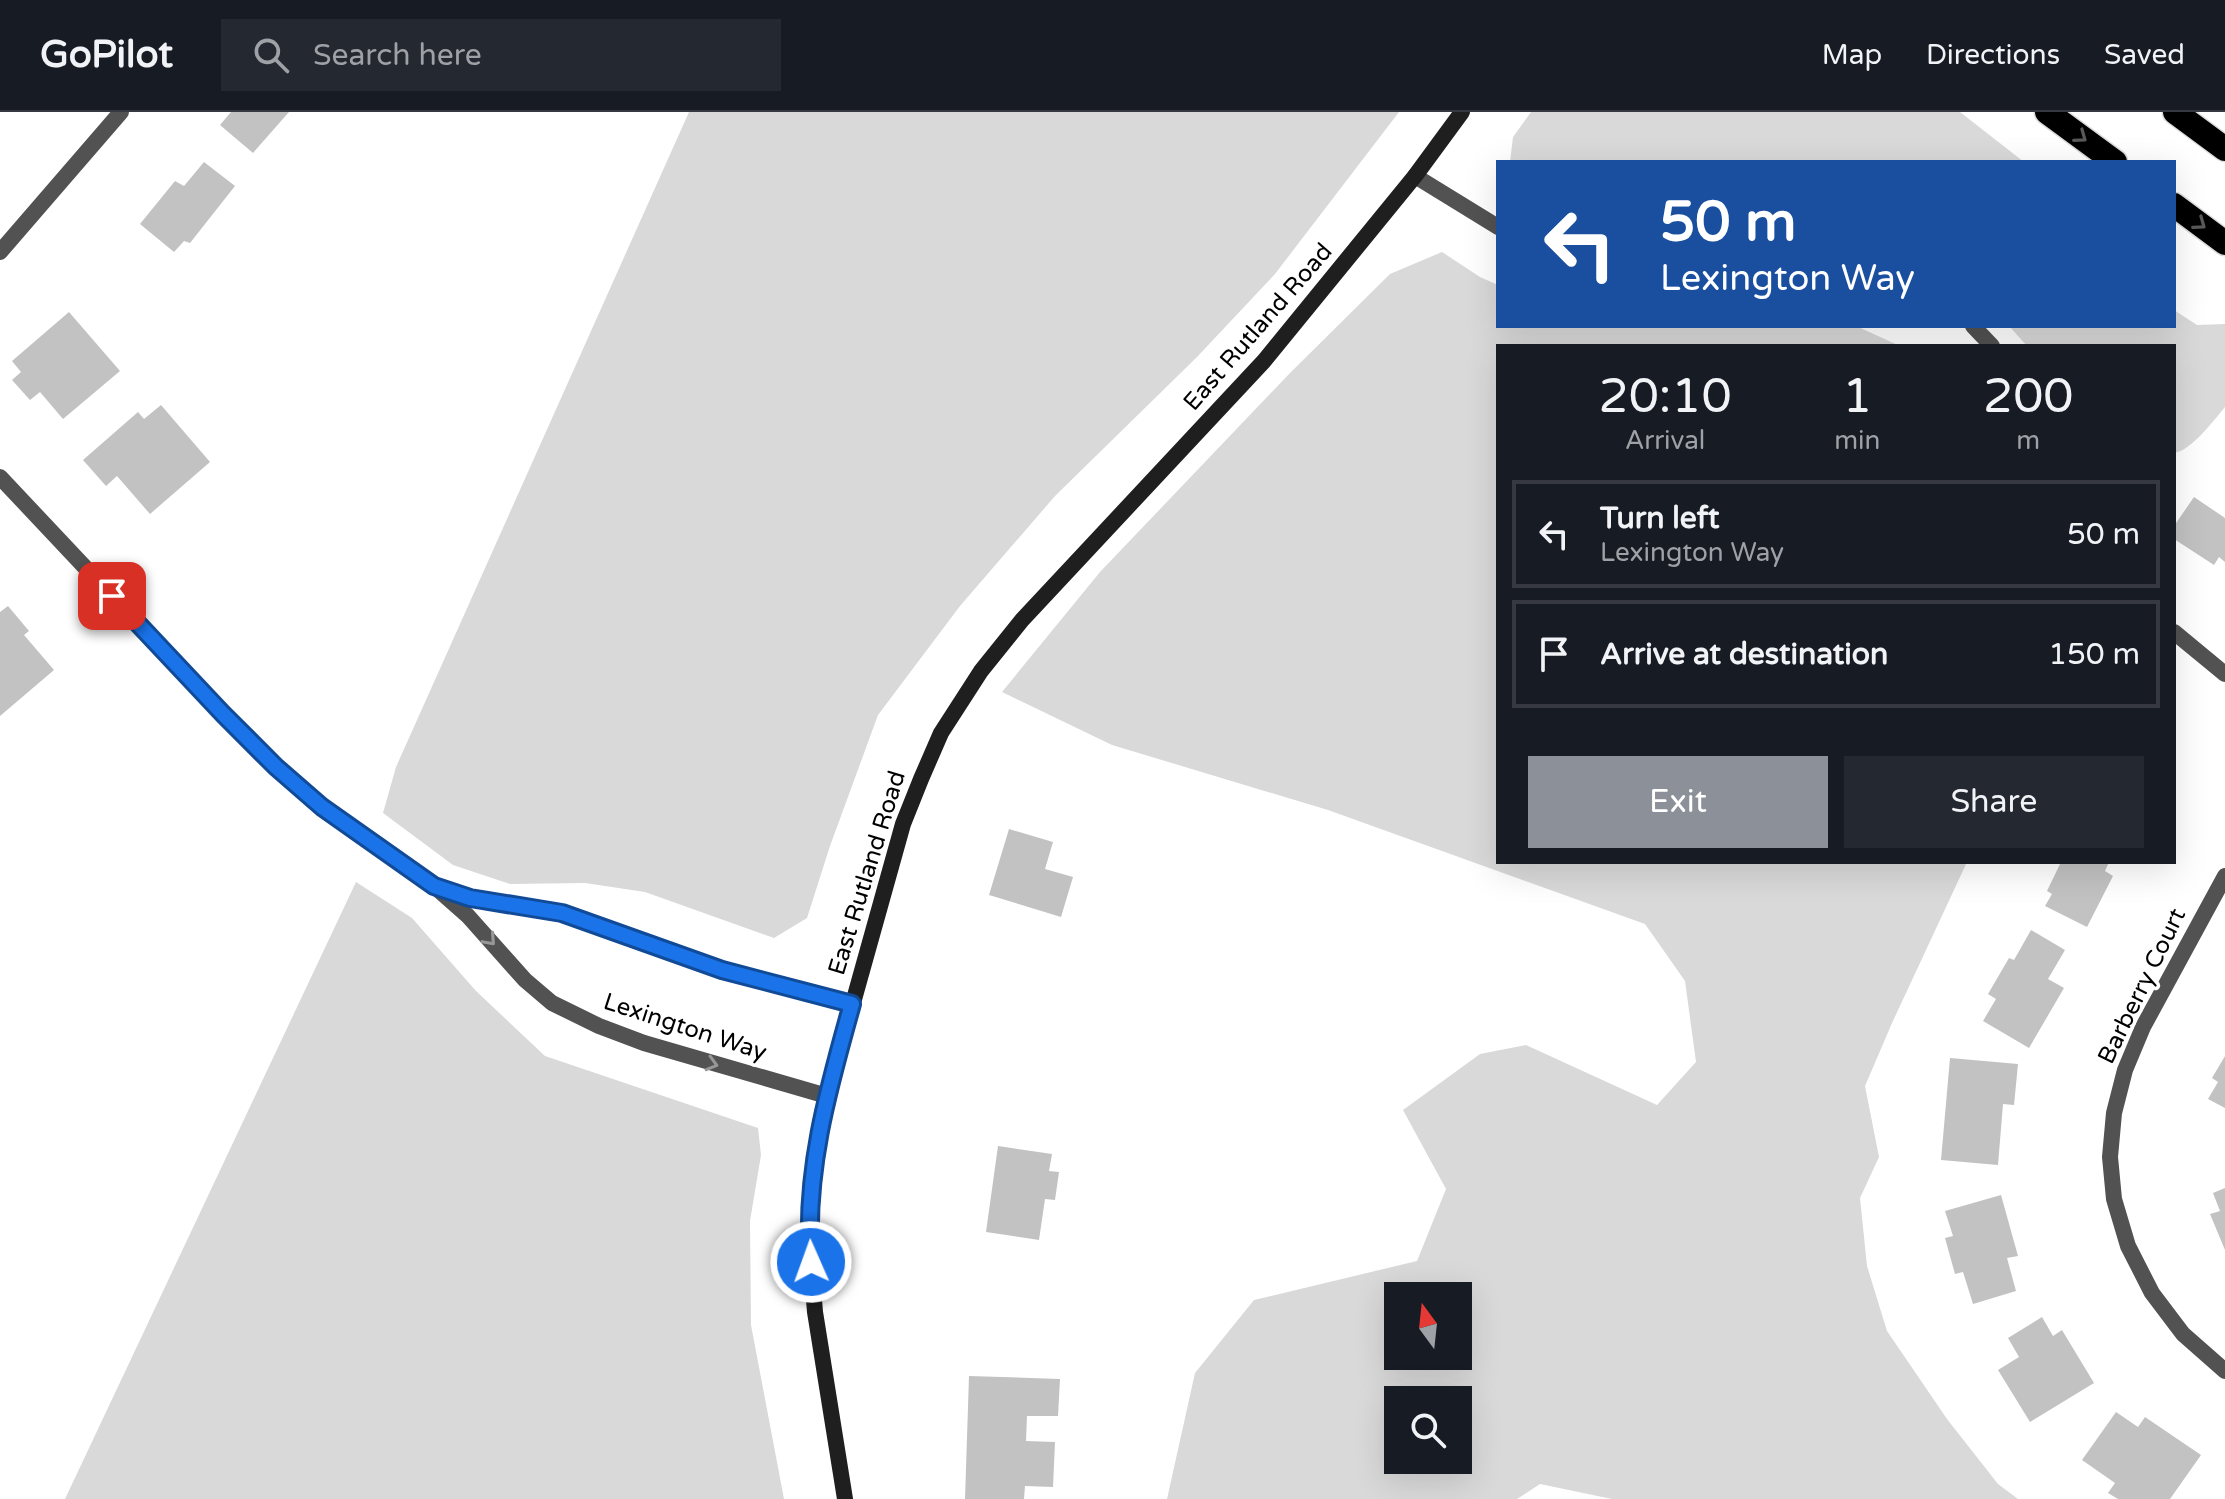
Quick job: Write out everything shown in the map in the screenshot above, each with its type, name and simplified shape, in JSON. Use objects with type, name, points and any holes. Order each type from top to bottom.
[{"type":"highway","points":[[2047,112],[2112,160]]},
{"type":"highway","points":[[2175,112],[2225,149]]},
{"type":"highway","points":[[2176,206],[2225,243]]},
{"type":"main road","name":"East Rutland Road","points":[[845,1499],[815,1312],[809,1237],[811,1181],[827,1096],[903,824],[941,733],[981,671],[1022,620],[1264,361],[1415,176],[1462,112]]},
{"type":"street","points":[[0,252],[121,112]]},
{"type":"street","points":[[1415,176],[1496,226]]},
{"type":"street","points":[[1975,328],[1990,344]]},
{"type":"street","name":"Lexington Way","points":[[0,477],[276,767],[322,807],[434,886],[468,916],[525,980],[552,1003],[644,1043],[827,1096]]},
{"type":"street","points":[[2176,634],[2225,674]]},
{"type":"street","name":"Barberry Court","points":[[2225,876],[2143,1027],[2125,1070],[2114,1113],[2110,1157],[2114,1199],[2128,1246],[2152,1293],[2183,1334],[2225,1371]]},
{"type":"street","name":"Lexington Way","points":[[434,886],[470,898],[562,913],[722,970],[852,1004]]},
{"type":"shaded area","points":[[689,112],[1399,112],[1275,274],[1197,357],[1055,496],[960,606],[878,715],[807,918],[774,938],[645,892],[585,883],[510,884],[453,865],[383,813],[396,767]]},
{"type":"shaded area","points":[[1531,112],[1960,112],[2021,160],[1510,160],[1513,137]]},
{"type":"shaded area","points":[[1442,252],[1496,284],[1496,328],[1860,328],[1896,344],[1496,344],[1496,864],[1966,864],[1865,1086],[1879,1157],[1860,1198],[1867,1266],[1887,1331],[1947,1419],[1998,1484],[2018,1499],[1612,1499],[1540,1484],[1517,1499],[1167,1499],[1195,1373],[1254,1300],[1417,1261],[1446,1189],[1403,1110],[1480,1054],[1526,1045],[1657,1105],[1696,1062],[1685,981],[1645,924],[1328,810],[1112,745],[1002,692],[1100,572],[1290,373],[1390,274]]},
{"type":"shaded area","points":[[2176,311],[2197,325],[2225,324],[2225,407],[2195,441],[2176,452],[2176,344],[2025,344],[2011,328],[2176,328]]},
{"type":"shaded area","points":[[356,882],[412,918],[476,991],[545,1056],[758,1128],[761,1155],[750,1221],[751,1325],[784,1499],[65,1499]]},
{"type":"building","points":[[231,112],[289,112],[253,153],[220,125]]},
{"type":"building","points":[[204,162],[235,186],[190,243],[184,241],[174,252],[140,224],[175,181],[184,186]]},
{"type":"building","points":[[69,312],[120,371],[63,419],[40,392],[30,400],[12,380],[21,372],[12,361]]},
{"type":"building","points":[[161,405],[210,462],[150,514],[117,476],[106,486],[83,460],[138,412],[144,419]]},
{"type":"building","points":[[2194,497],[2225,518],[2225,562],[2219,557],[2214,565],[2176,540],[2176,523]]},
{"type":"building","points":[[8,606],[29,631],[24,635],[54,670],[0,716],[0,612]]},
{"type":"building","points":[[1009,829],[1053,842],[1045,869],[1073,877],[1061,917],[989,895]]},
{"type":"building","points":[[2060,864],[2108,864],[2105,871],[2113,876],[2087,927],[2045,906],[2052,894],[2047,891]]},
{"type":"building","points":[[2031,930],[2065,950],[2048,979],[2064,988],[2029,1048],[1983,1021],[1996,999],[1988,994],[2009,958],[2014,960]]},
{"type":"building","points":[[2225,1056],[2225,1108],[2208,1099],[2218,1082],[2212,1078]]},
{"type":"building","points":[[1950,1058],[2018,1064],[2014,1105],[2003,1104],[1998,1165],[1941,1160]]},
{"type":"building","points":[[998,1146],[1052,1154],[1049,1171],[1059,1172],[1055,1200],[1045,1199],[1039,1240],[986,1232]]},
{"type":"building","points":[[2225,1188],[2225,1250],[2210,1214],[2220,1211],[2213,1193]]},
{"type":"building","points":[[2001,1195],[2018,1256],[2007,1258],[2016,1291],[1973,1304],[1963,1272],[1955,1274],[1945,1238],[1953,1236],[1945,1211]]},
{"type":"building","points":[[2042,1317],[2053,1336],[2062,1330],[2094,1383],[2030,1422],[1998,1370],[2019,1357],[2008,1338]]},
{"type":"building","points":[[969,1376],[1060,1379],[1058,1416],[1027,1416],[1026,1441],[1055,1442],[1053,1487],[1025,1486],[1024,1499],[965,1499]]},
{"type":"building","points":[[2116,1412],[2138,1427],[2145,1417],[2201,1455],[2170,1499],[2118,1499],[2108,1493],[2115,1483],[2082,1460]]},
{"type":"route","points":[[112,596],[276,767],[322,807],[434,886],[470,898],[562,913],[722,970],[852,1004],[827,1096],[811,1181],[811,1262]]}]
